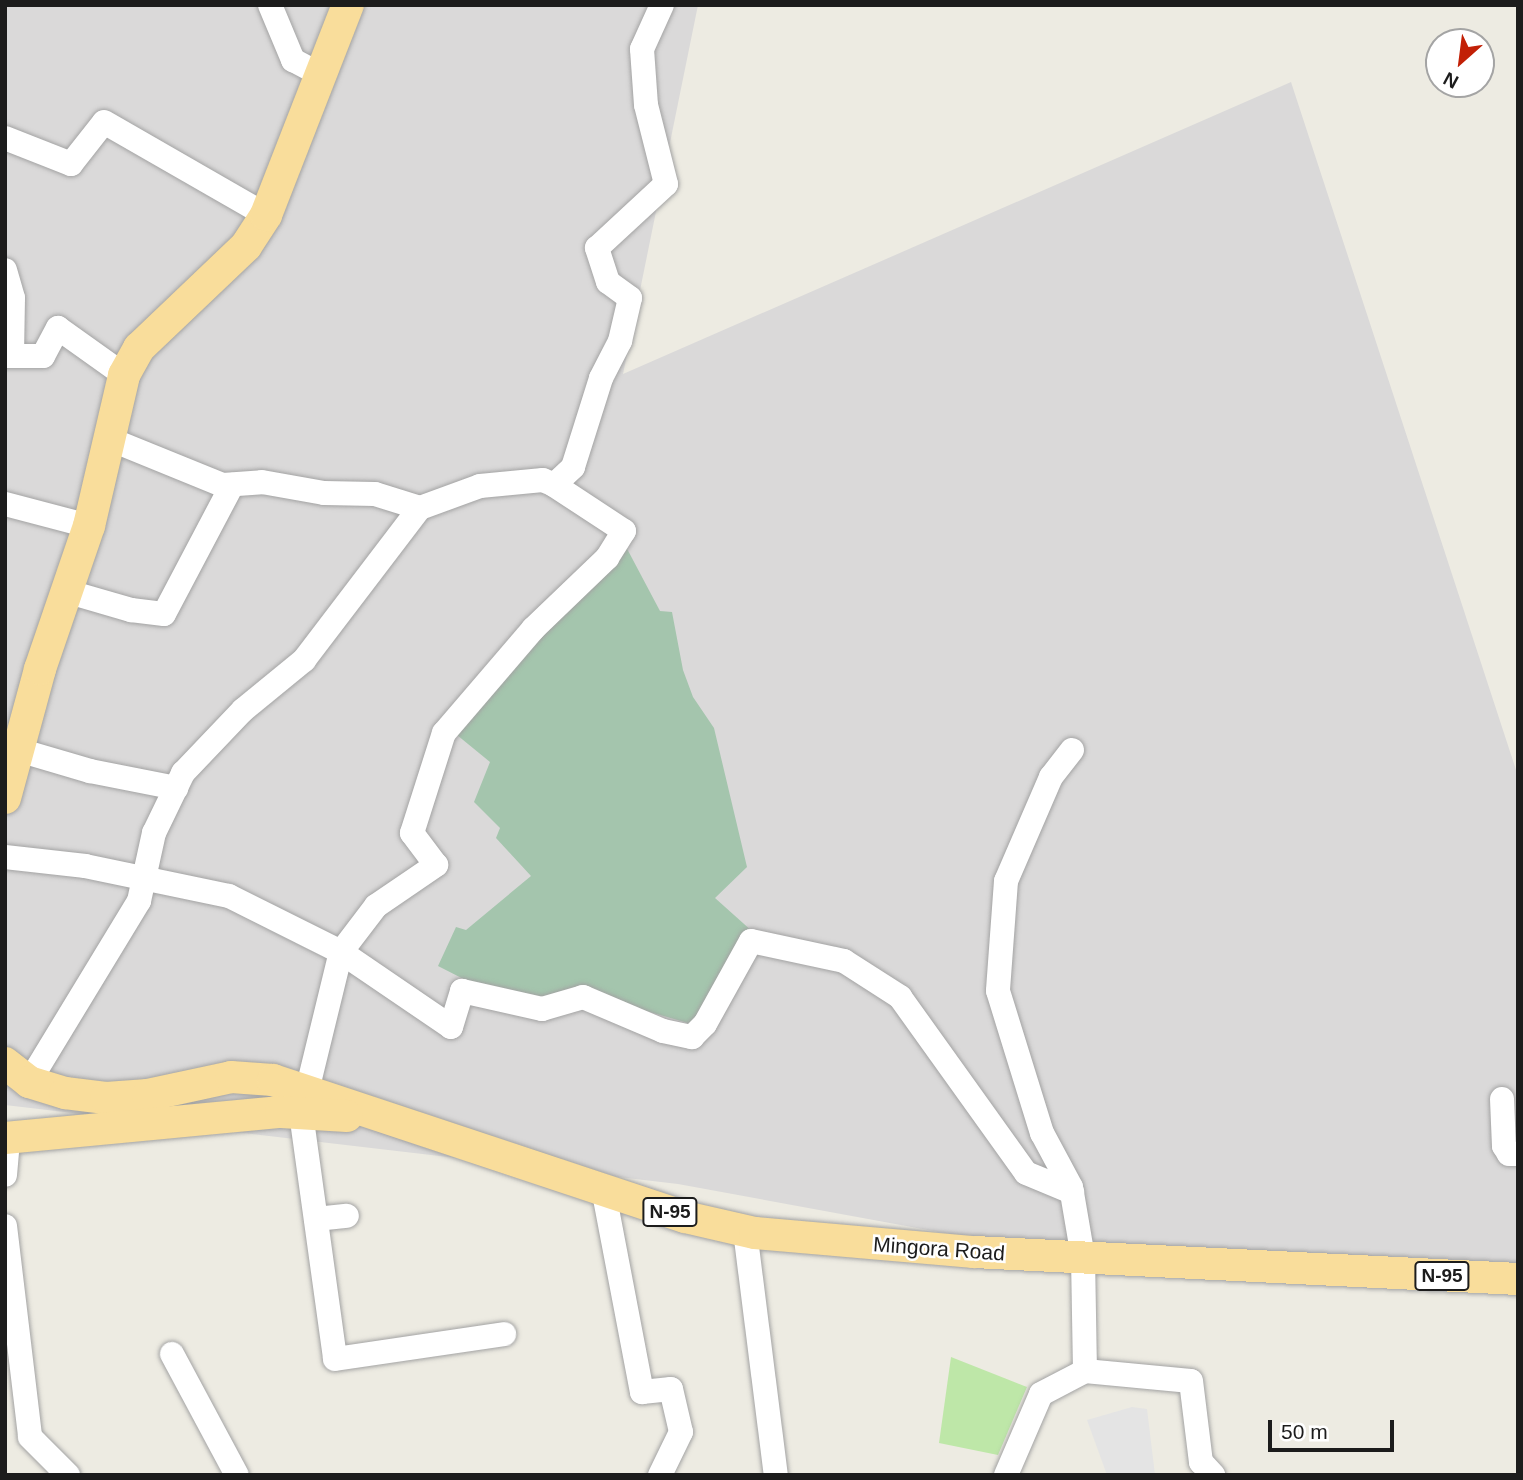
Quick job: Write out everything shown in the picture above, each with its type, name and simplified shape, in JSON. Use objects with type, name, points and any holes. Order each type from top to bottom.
[{"type":"main road","points":[[5,798],[11,747],[69,592],[89,526],[107,438],[124,375],[139,348],[246,246],[266,215],[348,5]]},
{"type":"main road","points":[[17,1072],[65,1093],[106,1098],[148,1095],[231,1077],[274,1080],[304,1102]]},
{"type":"main road","name":"Mingora Road","points":[[304,1102],[377,1118],[603,1188],[685,1217],[745,1231],[920,1249],[1518,1279]]},
{"type":"main road","name":"N-95","points":[[7,1139],[186,1119],[304,1102]]},
{"type":"street","points":[[271,5],[293,60],[321,75]]},
{"type":"street","points":[[554,485],[573,467],[601,378],[620,341],[631,298],[608,282],[597,248],[666,184],[646,105],[642,49],[662,5]]},
{"type":"street","points":[[5,138],[71,164],[104,122],[266,215]]},
{"type":"street","points":[[5,270],[13,298],[9,356],[43,356],[58,328],[124,375]]},
{"type":"street","points":[[107,438],[182,472],[232,485],[262,482],[324,493],[375,494],[420,508]]},
{"type":"street","points":[[17,1072],[139,901],[154,833],[183,773],[243,710],[304,660],[420,508],[480,486],[543,480],[554,485],[624,531],[607,558],[533,629],[444,733],[412,833],[436,865],[376,906],[341,952],[304,1102],[335,1359],[504,1334]]},
{"type":"street","points":[[69,592],[131,610],[163,614],[232,485]]},
{"type":"street","points":[[5,504],[89,526]]},
{"type":"street","points":[[11,747],[90,771],[176,788]]},
{"type":"street","points":[[1072,750],[1051,777],[1006,881],[998,990],[1042,1133],[1072,1192],[1083,1257],[1085,1371]]},
{"type":"street","points":[[5,858],[85,866],[143,881],[229,896],[341,952],[451,1027],[461,991],[542,1009],[557,1007],[570,997],[583,997],[663,1031],[692,1037],[705,1024],[751,941],[844,961],[900,998],[1026,1173],[1072,1192]]},
{"type":"street","points":[[1503,1098],[1504,1146],[1509,1154],[1518,1154]]},
{"type":"street","points":[[5,1175],[7,1139]]},
{"type":"street","points":[[603,1188],[642,1392],[671,1389],[681,1432],[660,1475]]},
{"type":"street","points":[[316,1219],[347,1216]]},
{"type":"street","points":[[5,1226],[30,1437],[68,1475]]},
{"type":"street","points":[[745,1231],[776,1475]]},
{"type":"street","points":[[172,1354],[237,1475]]},
{"type":"street","points":[[1006,1475],[1041,1394],[1085,1371],[1191,1381],[1206,1471]]},
{"type":"shaded area","points":[[5,5],[698,5],[623,374],[1291,82],[1518,776],[1518,1279],[977,1239],[678,1184],[5,1105]]},
{"type":"shaded area","points":[[1132,1407],[1147,1409],[1155,1475],[1107,1475],[1087,1420]]},
{"type":"green space","points":[[624,543],[660,611],[672,612],[683,670],[693,697],[714,728],[747,867],[715,898],[753,932],[695,1025],[573,990],[551,1000],[493,994],[438,966],[456,927],[466,930],[531,876],[496,838],[500,828],[474,802],[490,762],[457,735],[476,704],[578,601]]},
{"type":"green space","points":[[951,1357],[1027,1387],[998,1455],[939,1443]]}]
